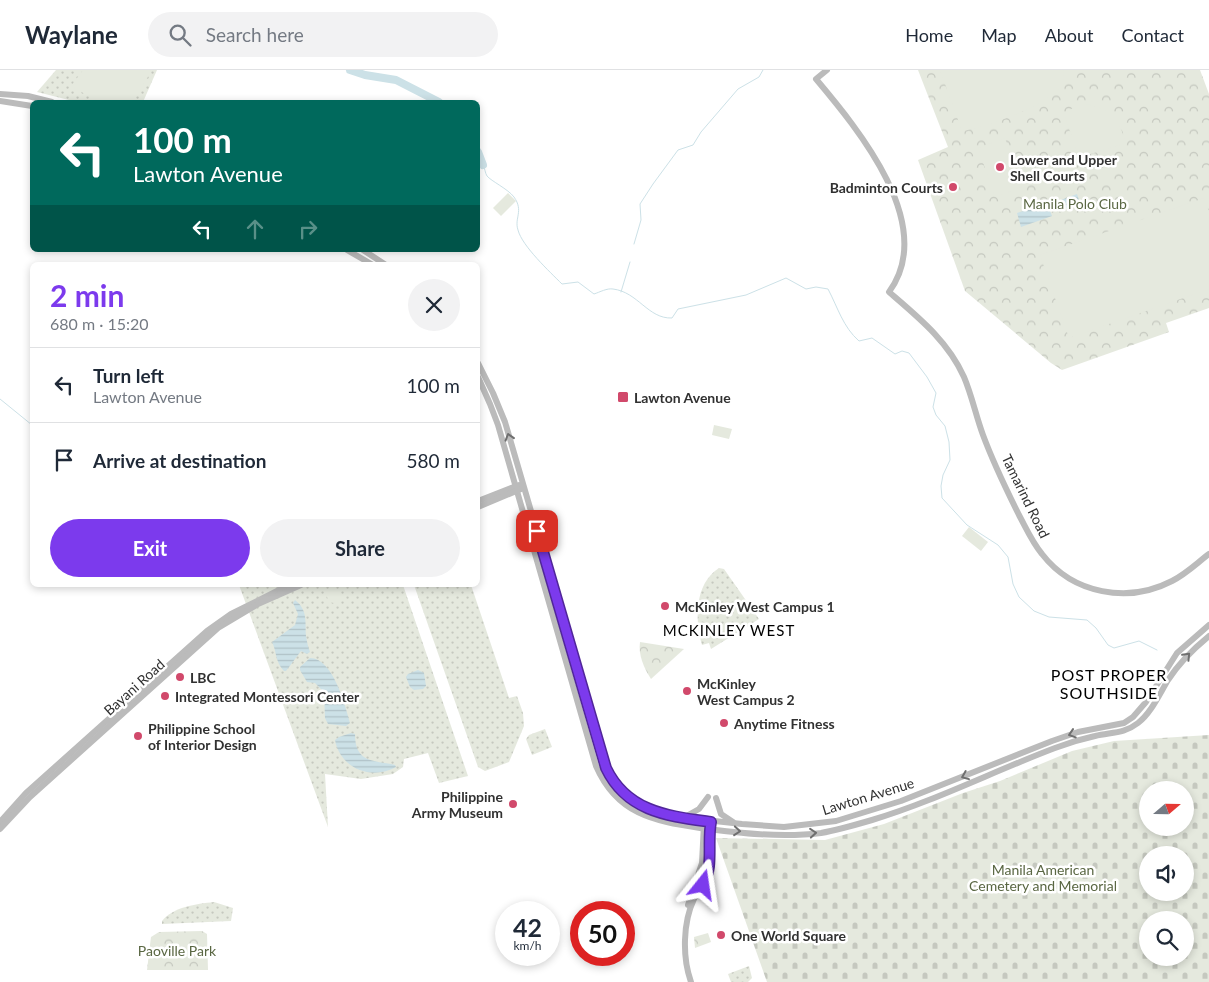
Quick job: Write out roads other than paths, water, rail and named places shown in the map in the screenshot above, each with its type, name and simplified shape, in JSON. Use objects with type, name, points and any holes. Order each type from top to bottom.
[{"type":"main road","name":"Tamarind Road","points":[[827,70],[816,79],[865,141],[888,180],[895,198],[903,229],[904,249],[899,277],[890,292],[923,321],[950,352],[964,378],[983,435],[1012,500],[1041,554],[1061,573],[1080,585],[1112,593],[1128,594],[1149,590],[1174,580],[1209,554]]},
{"type":"main road","points":[[0,94],[28,96],[44,100]]},
{"type":"main road","points":[[0,101],[30,106]]},
{"type":"main road","points":[[351,252],[369,262]]},
{"type":"main road","points":[[366,252],[381,262]]},
{"type":"main road","name":"Lawton Avenue","points":[[480,367],[500,409],[520,487],[606,768],[617,786],[637,803],[657,813],[707,825],[785,834],[838,829],[906,808],[1080,740],[1122,732],[1138,723],[1151,708],[1181,662],[1209,636]]},
{"type":"main road","name":"Lawton Avenue","points":[[480,382],[494,414],[512,475],[520,487],[521,504],[596,766],[600,775],[617,797],[644,816],[667,824],[784,826],[836,821],[901,801],[1052,741],[1088,730],[1120,724],[1133,717],[1141,709],[1177,653],[1209,625]]},
{"type":"main road","points":[[480,506],[501,494],[512,475]]},
{"type":"main road","points":[[480,500],[520,487]]},
{"type":"main road","points":[[501,494],[513,498],[521,504]]},
{"type":"main road","name":"Bayani Road","points":[[0,822],[26,793],[208,631],[231,614],[285,587]]},
{"type":"main road","name":"Bayani Road","points":[[0,829],[30,797],[218,628],[254,606],[297,587]]},
{"type":"main road","points":[[682,818],[699,809],[712,798],[723,816],[730,821],[742,824]]},
{"type":"main road","points":[[687,982],[683,964],[683,930],[686,910],[702,862],[707,825]]},
{"type":"main road","points":[[691,982],[687,962],[687,927],[692,904],[709,873],[707,825]]},
{"type":"waterway","points":[[350,70],[365,75],[396,80],[435,100]]},
{"type":"waterway","points":[[634,244],[641,220],[640,204],[678,150],[693,145],[701,132],[738,89],[759,77],[763,70]]},
{"type":"waterway","points":[[480,157],[483,165]]},
{"type":"waterway","points":[[483,165],[487,176],[511,194],[517,202],[519,210],[517,226],[525,244],[562,284],[578,282],[594,294],[608,289],[622,291],[656,314],[672,318],[678,309],[746,295],[786,278],[806,289],[816,287],[828,289],[853,336],[859,341],[872,338],[895,354],[902,351],[909,353],[927,377],[936,393],[933,407],[936,415],[945,426],[949,442],[950,460],[943,475],[941,486],[942,498],[967,525],[998,545],[1008,557],[1013,584],[1019,597],[1034,611],[1049,617],[1087,620],[1096,628],[1108,645],[1114,648],[1139,641],[1157,650]]},
{"type":"waterway","points":[[621,292],[630,262]]},
{"type":"waterway","points":[[0,399],[30,423]]},
{"type":"place","name":"Lower and Upper Shell Courts","points":[[1000,167]]},
{"type":"place","name":"Badminton Courts","points":[[953,187]]},
{"type":"place","name":"Lawton Avenue","points":[[623,397]]},
{"type":"place","name":"McKinley West Campus 1","points":[[665,606]]},
{"type":"place","name":"LBC","points":[[180,677]]},
{"type":"place","name":"McKinley West Campus 2","points":[[687,691]]},
{"type":"place","name":"Integrated Montessori Center","points":[[165,696]]},
{"type":"place","name":"Anytime Fitness","points":[[724,723]]},
{"type":"place","name":"Philippine School of Interior Design","points":[[138,736]]},
{"type":"place","name":"Philippine Army Museum","points":[[513,804]]},
{"type":"place","name":"One World Square","points":[[721,935]]},
{"type":"district","name":"MCKINLEY WEST","points":[[729,630]]},
{"type":"district","name":"POST PROPER SOUTHSIDE","points":[[1109,683]]},
{"type":"park label","name":"Manila Polo Club","points":[[1075,203]]},
{"type":"park label","name":"Manila American Cemetery and Memorial","points":[[1043,878]]},
{"type":"park label","name":"Paoville Park","points":[[177,950]]}]
